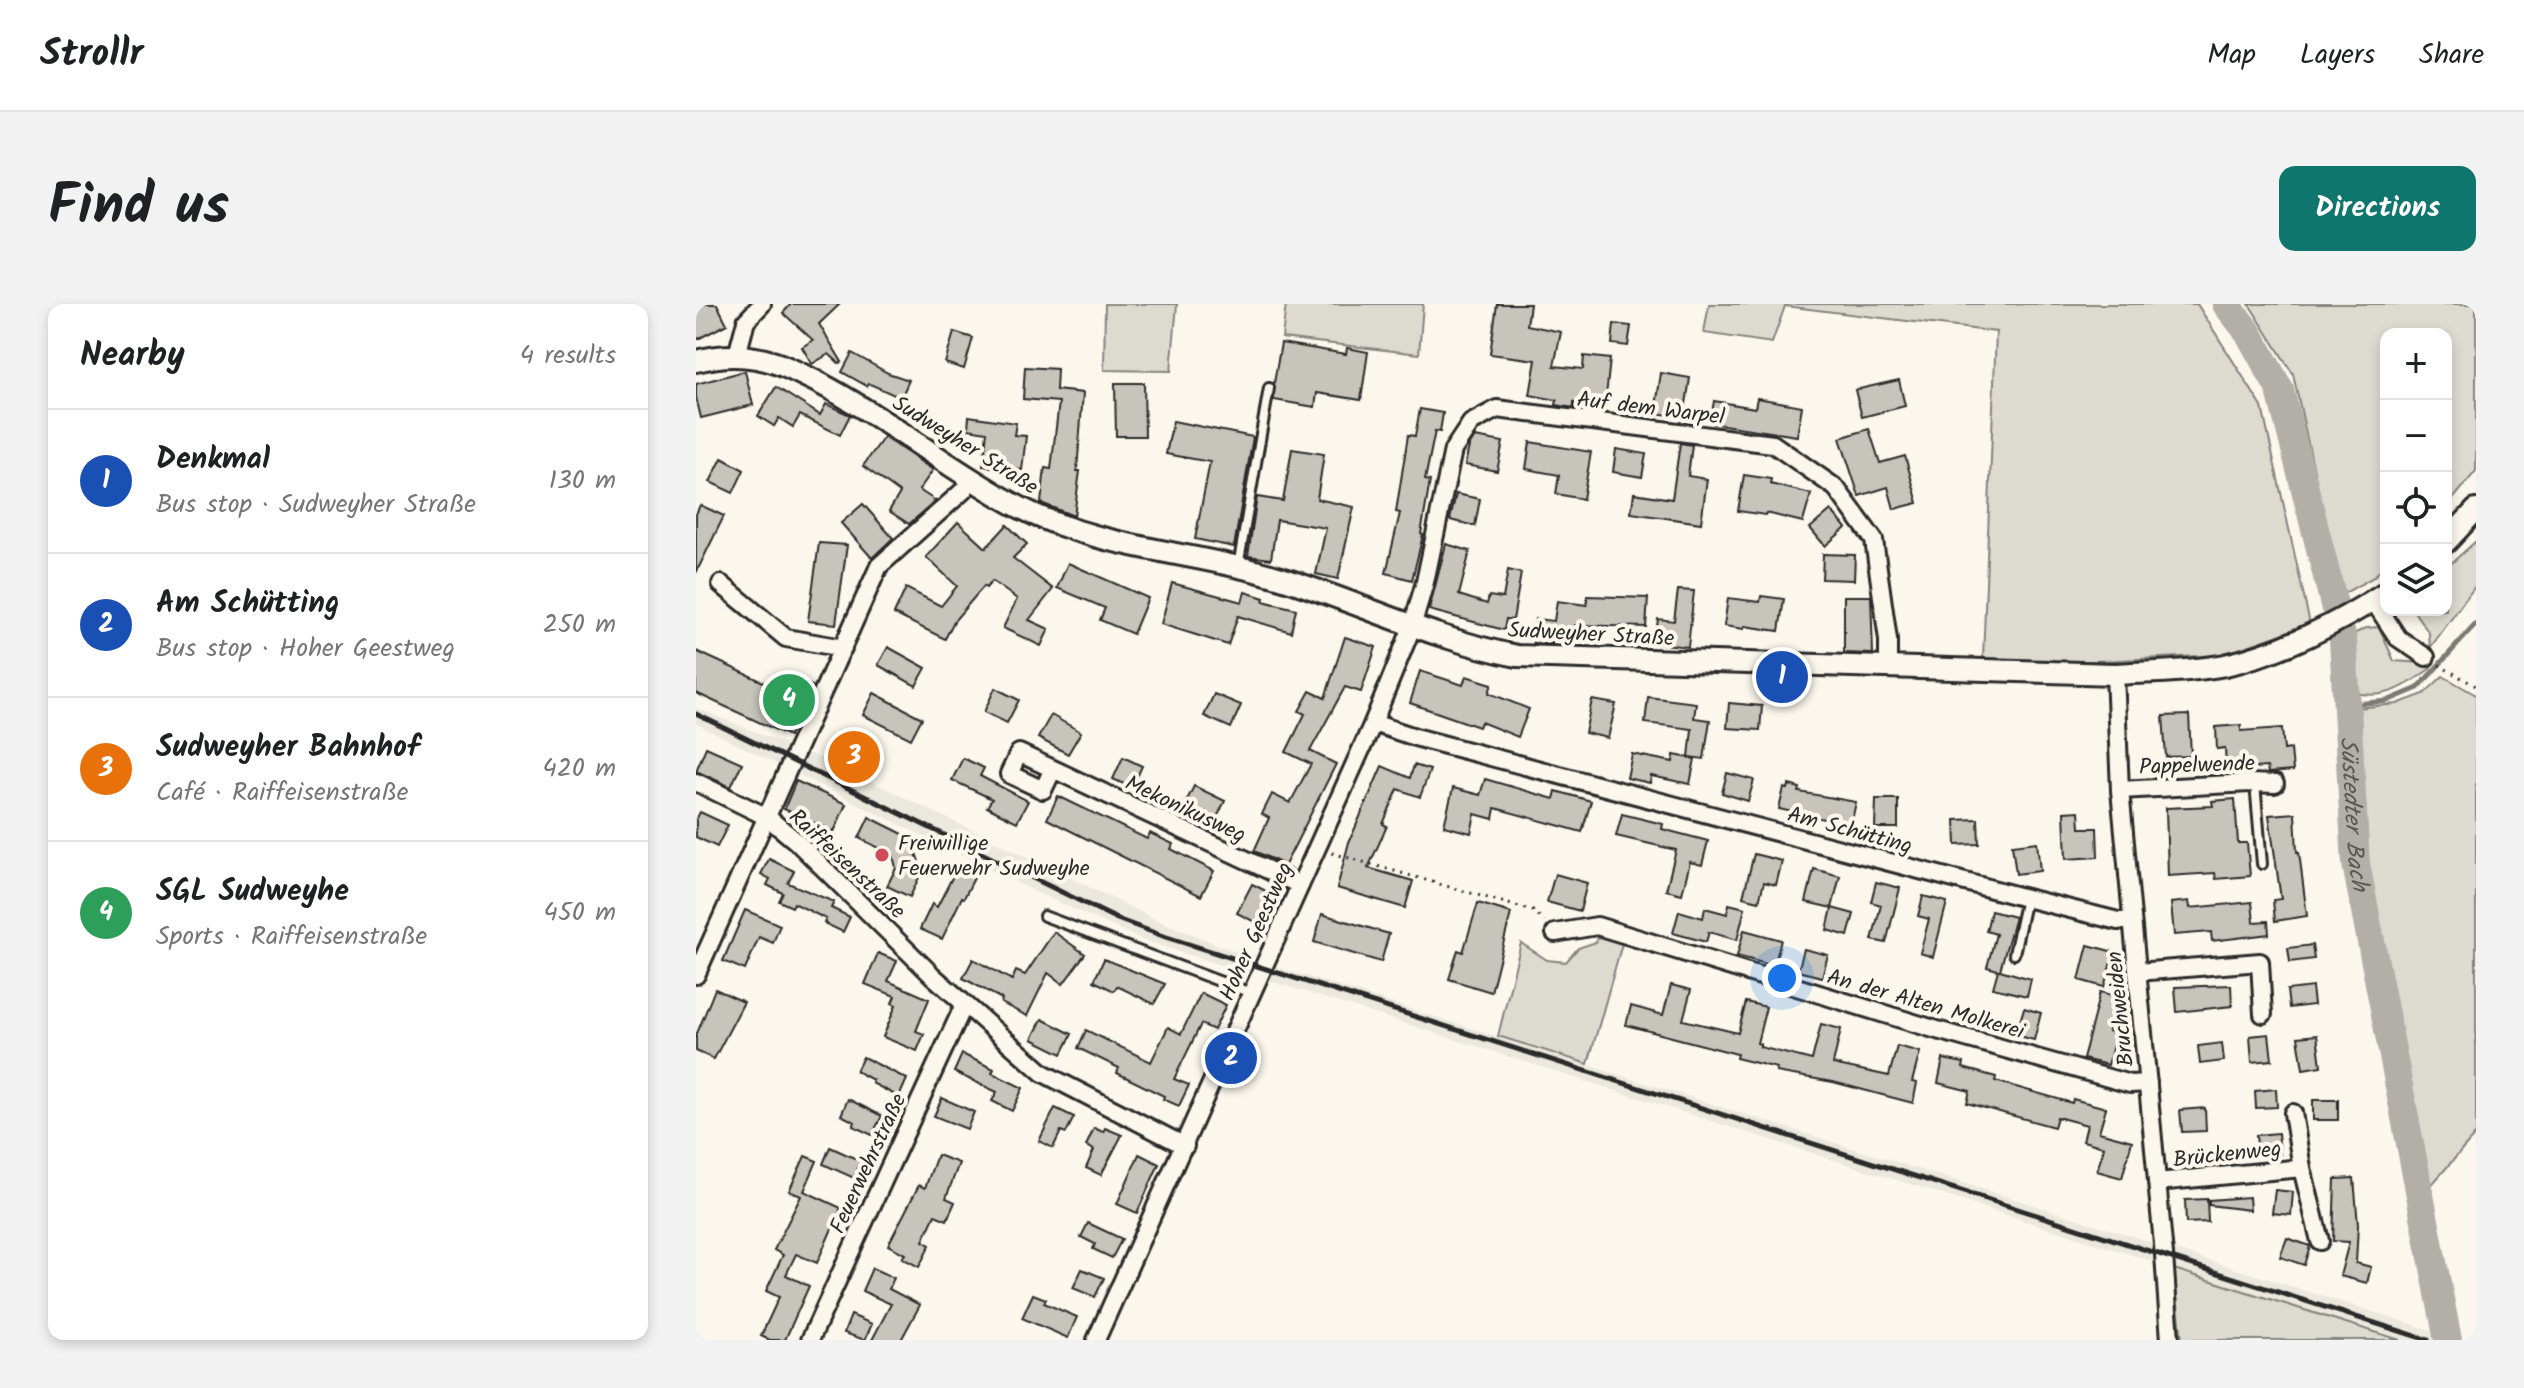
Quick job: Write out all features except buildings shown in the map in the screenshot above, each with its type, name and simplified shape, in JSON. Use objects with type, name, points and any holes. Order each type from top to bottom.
[{"type":"street","points":[[737,355],[746,321],[762,304]]},
{"type":"street","name":"Sudweyher Straße","points":[[696,361],[737,355],[785,366],[852,401],[970,479],[1029,512],[1068,528],[1308,587],[1412,627],[1489,651],[1530,657],[2115,674],[2203,669],[2294,641],[2374,600]]},
{"type":"street","name":"Auf dem Warpel","points":[[1412,627],[1425,582],[1453,450],[1471,423],[1497,409],[1773,444],[1836,488],[1874,540],[1888,640],[1888,668]]},
{"type":"street","name":"Raiffeisenstraße","points":[[970,479],[964,490],[879,566],[767,817],[796,841],[964,1005],[1043,1073],[1185,1146]]},
{"type":"street","points":[[2452,536],[2476,510]]},
{"type":"street","points":[[721,584],[786,638],[843,648]]},
{"type":"street","points":[[2374,600],[2398,638],[2426,657]]},
{"type":"street","name":"Hoher Geestweg","points":[[1096,1340],[1373,723],[1412,627]]},
{"type":"street","name":"Bruchweiden","points":[[2115,674],[2120,790],[2170,1340]]},
{"type":"street","name":"Am Schütting","points":[[1373,723],[1430,741],[2026,898],[2118,921],[2132,921]]},
{"type":"street","name":"Mekonikusweg","points":[[1053,769],[1300,885]]},
{"type":"street","points":[[696,782],[767,817],[697,971]]},
{"type":"street","name":"Pappelwende","points":[[2120,790],[2275,784]]},
{"type":"street","name":"An der Alten Molkerei","points":[[1555,933],[1597,926],[1937,1030],[2130,1084],[2148,1083]]},
{"type":"street","points":[[2137,972],[2260,962],[2263,1014]]},
{"type":"street","name":"Feuerwehrstraße","points":[[810,1340],[964,1005]]},
{"type":"street","name":"Brückenweg","points":[[2293,1113],[2302,1168],[2320,1241]]},
{"type":"street","name":"Brückenweg","points":[[2157,1182],[2302,1168]]},
{"type":"lane","points":[[1238,568],[1269,388]]},
{"type":"lane","points":[[2255,783],[2262,864]]},
{"type":"lane","points":[[2014,954],[2026,898]]},
{"type":"lane","points":[[1044,916],[1251,993]]},
{"type":"path","points":[[2454,674],[2476,686]]},
{"type":"path","points":[[1316,849],[1533,911],[1555,933]]},
{"type":"shaded area","points":[[1105,304],[1177,304],[1171,371],[1104,370]]},
{"type":"shaded area","points":[[1286,304],[1423,304],[1419,354],[1282,338]]},
{"type":"shaded area","points":[[1709,304],[2197,304],[2262,407],[2310,624],[2222,655],[2056,663],[1983,659],[1996,332],[1785,306],[1772,343],[1704,333]]},
{"type":"shaded area","points":[[2249,304],[2476,304],[2476,471],[2452,501],[2452,328],[2380,328],[2380,571],[2341,595],[2293,374]]},
{"type":"shaded area","points":[[2476,541],[2476,585],[2430,648],[2429,633],[2417,616],[2452,616],[2452,563]]},
{"type":"shaded area","points":[[2379,627],[2394,661],[2424,663],[2431,668],[2396,690],[2377,695],[2355,693],[2349,636],[2366,628]]},
{"type":"shaded area","points":[[2443,676],[2476,695],[2476,1134],[2427,1190],[2366,863],[2356,740],[2357,708],[2397,704],[2424,694]]},
{"type":"shaded area","points":[[696,708],[833,763],[1157,920],[1261,962],[2462,1340],[2400,1340],[1145,941],[1040,894],[696,724]]},
{"type":"shaded area","points":[[1598,935],[1623,940],[1588,1064],[1498,1036],[1521,943],[1547,960],[1566,962],[1578,948],[1596,942]]},
{"type":"shaded area","points":[[2174,1269],[2400,1340],[2182,1340]]},
{"type":"waterway","name":"Süstedter Bach","points":[[2226,304],[2248,332],[2280,390],[2343,640],[2356,864],[2448,1340]]},
{"type":"waterway","points":[[2345,705],[2387,701],[2418,688],[2476,624]]},
{"type":"railway","points":[[696,714],[1117,919],[1163,936],[2428,1340]]},
{"type":"place","name":"Denkmal","points":[[1782,677]]},
{"type":"place","name":"SGL Sudweyhe","points":[[789,700]]},
{"type":"place","name":"Sudweyher Bahnhof","points":[[854,757]]},
{"type":"place","name":"Freiwillige Feuerwehr Sudweyhe","points":[[882,855]]},
{"type":"place","name":"Am Schütting","points":[[1231,1058]]}]
